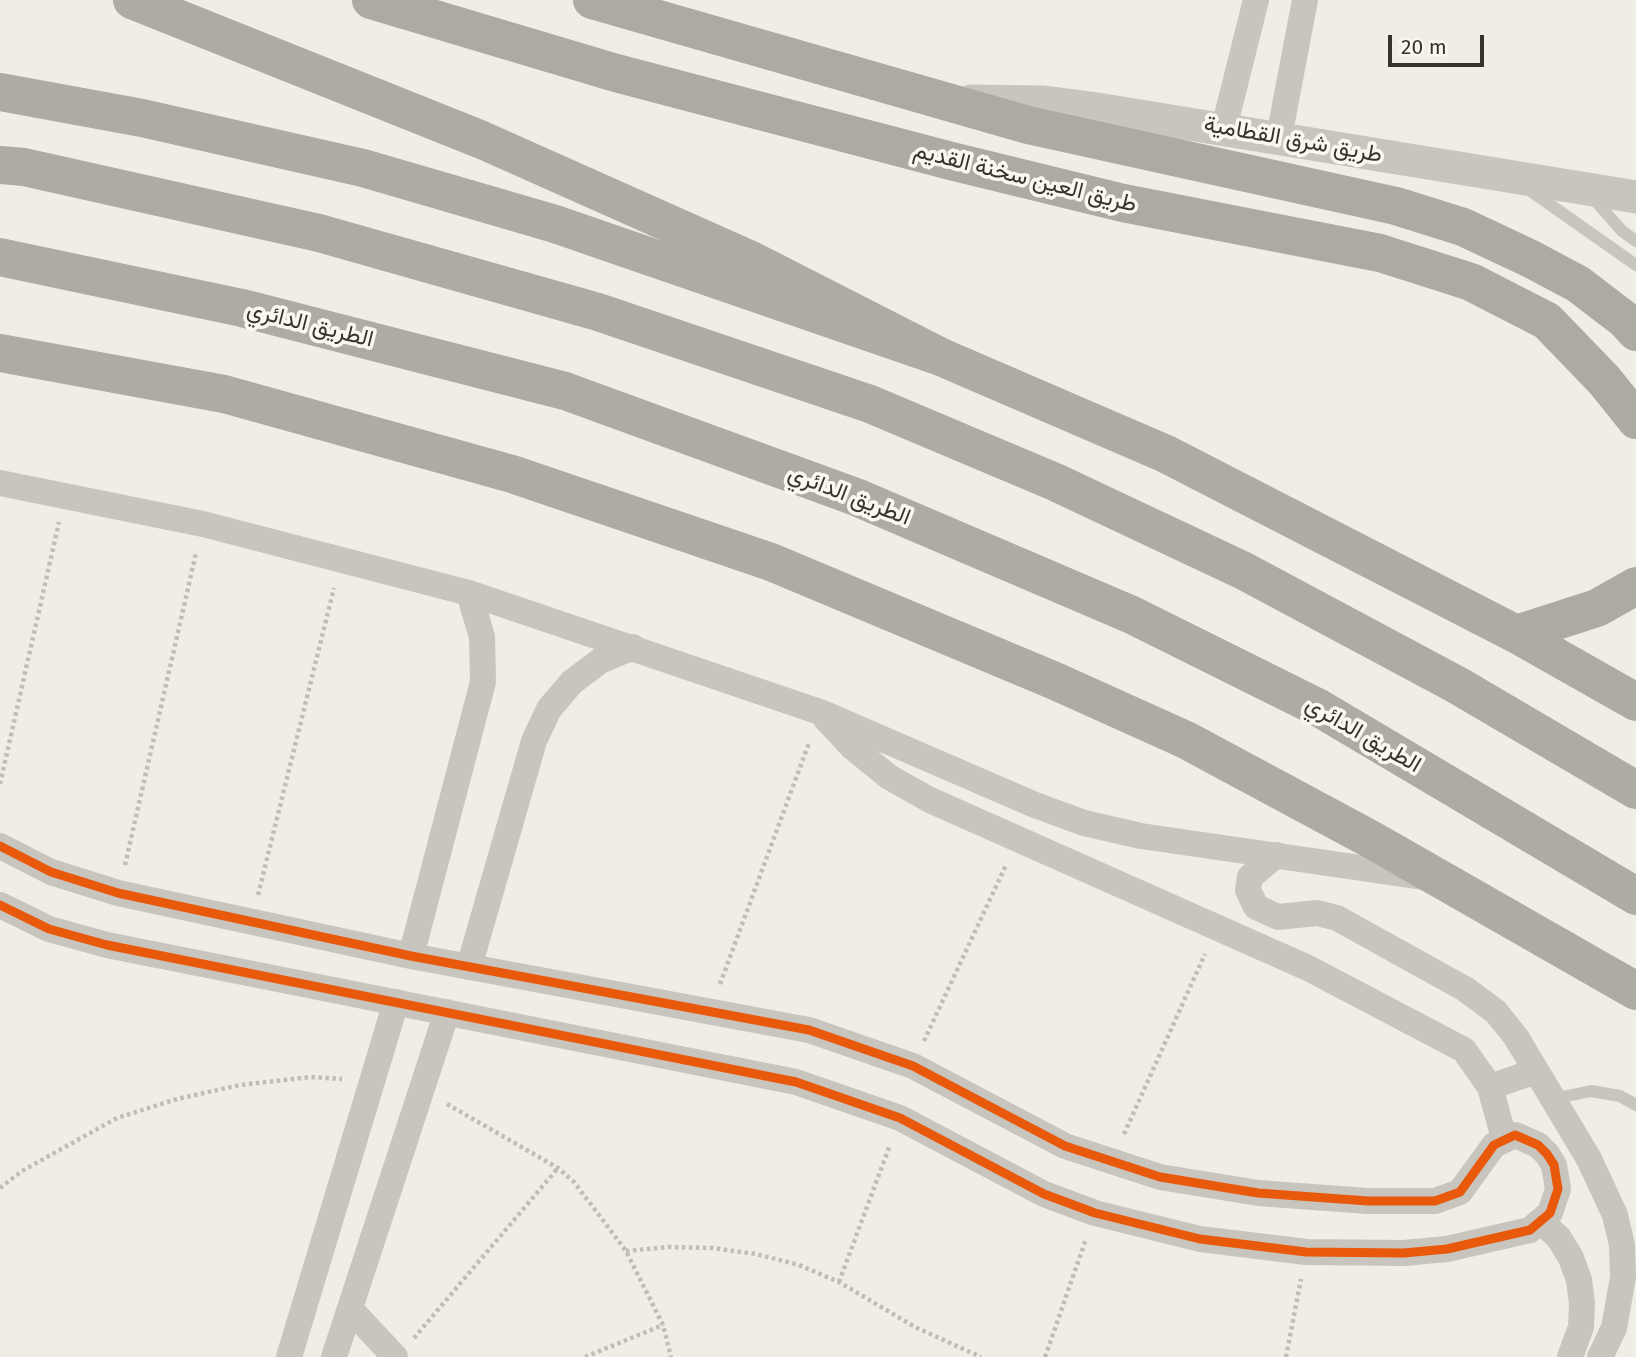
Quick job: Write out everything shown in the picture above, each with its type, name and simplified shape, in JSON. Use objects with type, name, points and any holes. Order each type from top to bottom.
[{"type":"highway","points":[[132,0],[482,140],[749,260],[941,357],[1166,454],[1516,634],[1636,702]]},
{"type":"highway","points":[[0,92],[142,118],[363,168],[555,223],[941,357]]},
{"type":"highway","points":[[0,165],[24,167],[319,233],[598,312],[870,404],[1055,482],[1244,571],[1457,685],[1636,790]]},
{"type":"highway","name":"الطريق الدائري","points":[[0,257],[243,308],[565,391],[856,497],[1132,615],[1319,708],[1636,896]]},
{"type":"highway","points":[[0,353],[225,394],[512,474],[771,562],[1055,681],[1186,740],[1442,880],[1636,991]]},
{"type":"main road","name":"طريق العين سخنة القديم","points":[[371,0],[616,72],[951,161],[1122,204],[1380,253],[1471,282],[1547,321],[1604,380],[1636,420]]},
{"type":"main road","points":[[592,0],[947,102],[1156,155],[1396,206],[1463,227],[1578,284],[1625,320],[1636,332]]},
{"type":"main road","points":[[1516,634],[1597,608],[1636,586]]},
{"type":"street","points":[[1224,128],[1256,0]]},
{"type":"street","points":[[1279,137],[1305,0]]},
{"type":"street","name":"طريق شرق القطامية","points":[[947,102],[1044,102],[1224,128],[1636,197]]},
{"type":"street","points":[[0,483],[203,524],[469,593],[820,712],[1035,805],[1084,823],[1141,836],[1442,880]]},
{"type":"street","points":[[411,956],[483,682],[482,637],[469,593]]},
{"type":"street","points":[[470,967],[534,741],[549,709],[581,675],[600,661],[633,647]]},
{"type":"street","points":[[820,712],[852,747],[888,777],[930,800],[1308,968],[1437,1034],[1464,1051],[1490,1087],[1504,1138]]},
{"type":"street","points":[[0,846],[51,872],[118,893],[411,956],[809,1030],[913,1066],[1065,1146],[1112,1163],[1196,1184],[1258,1193],[1368,1201],[1435,1201],[1460,1192],[1494,1144],[1515,1135],[1527,1139],[1547,1154],[1554,1165],[1558,1189],[1550,1213],[1530,1230],[1447,1249],[1404,1253],[1306,1252],[1200,1239],[1095,1213],[1032,1188],[900,1118],[849,1097],[796,1082],[78,938],[49,929],[0,905]]},
{"type":"street","points":[[1276,855],[1255,871],[1247,883],[1250,897],[1256,907],[1278,917],[1317,913],[1337,918],[1465,989],[1496,1012],[1536,1071],[1599,1177],[1615,1215],[1622,1245],[1629,1288],[1600,1357]]},
{"type":"street","points":[[289,1357],[396,1002]]},
{"type":"street","points":[[334,1357],[447,1012]]},
{"type":"street","points":[[1490,1087],[1536,1071]]},
{"type":"street","points":[[1542,1222],[1559,1238],[1579,1280],[1583,1303],[1581,1326],[1570,1357]]},
{"type":"street","points":[[351,1310],[401,1352]]},
{"type":"lane","points":[[1508,177],[1636,265]]},
{"type":"lane","points":[[1587,189],[1616,225],[1636,241]]},
{"type":"lane","points":[[1553,1099],[1591,1091],[1620,1096],[1636,1105]]},
{"type":"path","points":[[0,784],[65,496]]},
{"type":"path","points":[[118,893],[203,524]]},
{"type":"path","points":[[252,920],[341,558]]},
{"type":"path","points":[[710,1010],[820,712]]},
{"type":"path","points":[[913,1066],[1018,839]]},
{"type":"path","points":[[1112,1163],[1216,927]]},
{"type":"path","points":[[0,1188],[45,1158],[117,1118],[177,1098],[240,1085],[311,1077],[373,1081]]},
{"type":"path","points":[[422,1091],[558,1168],[574,1182],[626,1251],[663,1325],[671,1357]]},
{"type":"path","points":[[839,1282],[900,1118]]},
{"type":"path","points":[[401,1352],[558,1168]]},
{"type":"path","points":[[1045,1357],[1095,1213]]},
{"type":"path","points":[[626,1251],[669,1247],[756,1254],[799,1265],[839,1282],[915,1327],[981,1357]]},
{"type":"path","points":[[1286,1357],[1306,1252]]},
{"type":"path","points":[[585,1357],[663,1325]]},
{"type":"cycle path","points":[[0,846],[51,872],[118,893],[411,956],[809,1030],[913,1066],[1065,1146],[1160,1177],[1258,1193],[1368,1201],[1435,1201],[1460,1192],[1494,1145],[1515,1135],[1538,1145],[1547,1154],[1554,1165],[1558,1189],[1550,1213],[1530,1230],[1447,1249],[1404,1253],[1306,1252],[1200,1239],[1095,1213],[1044,1194],[900,1118],[796,1082],[107,945],[49,929],[0,905]]}]
